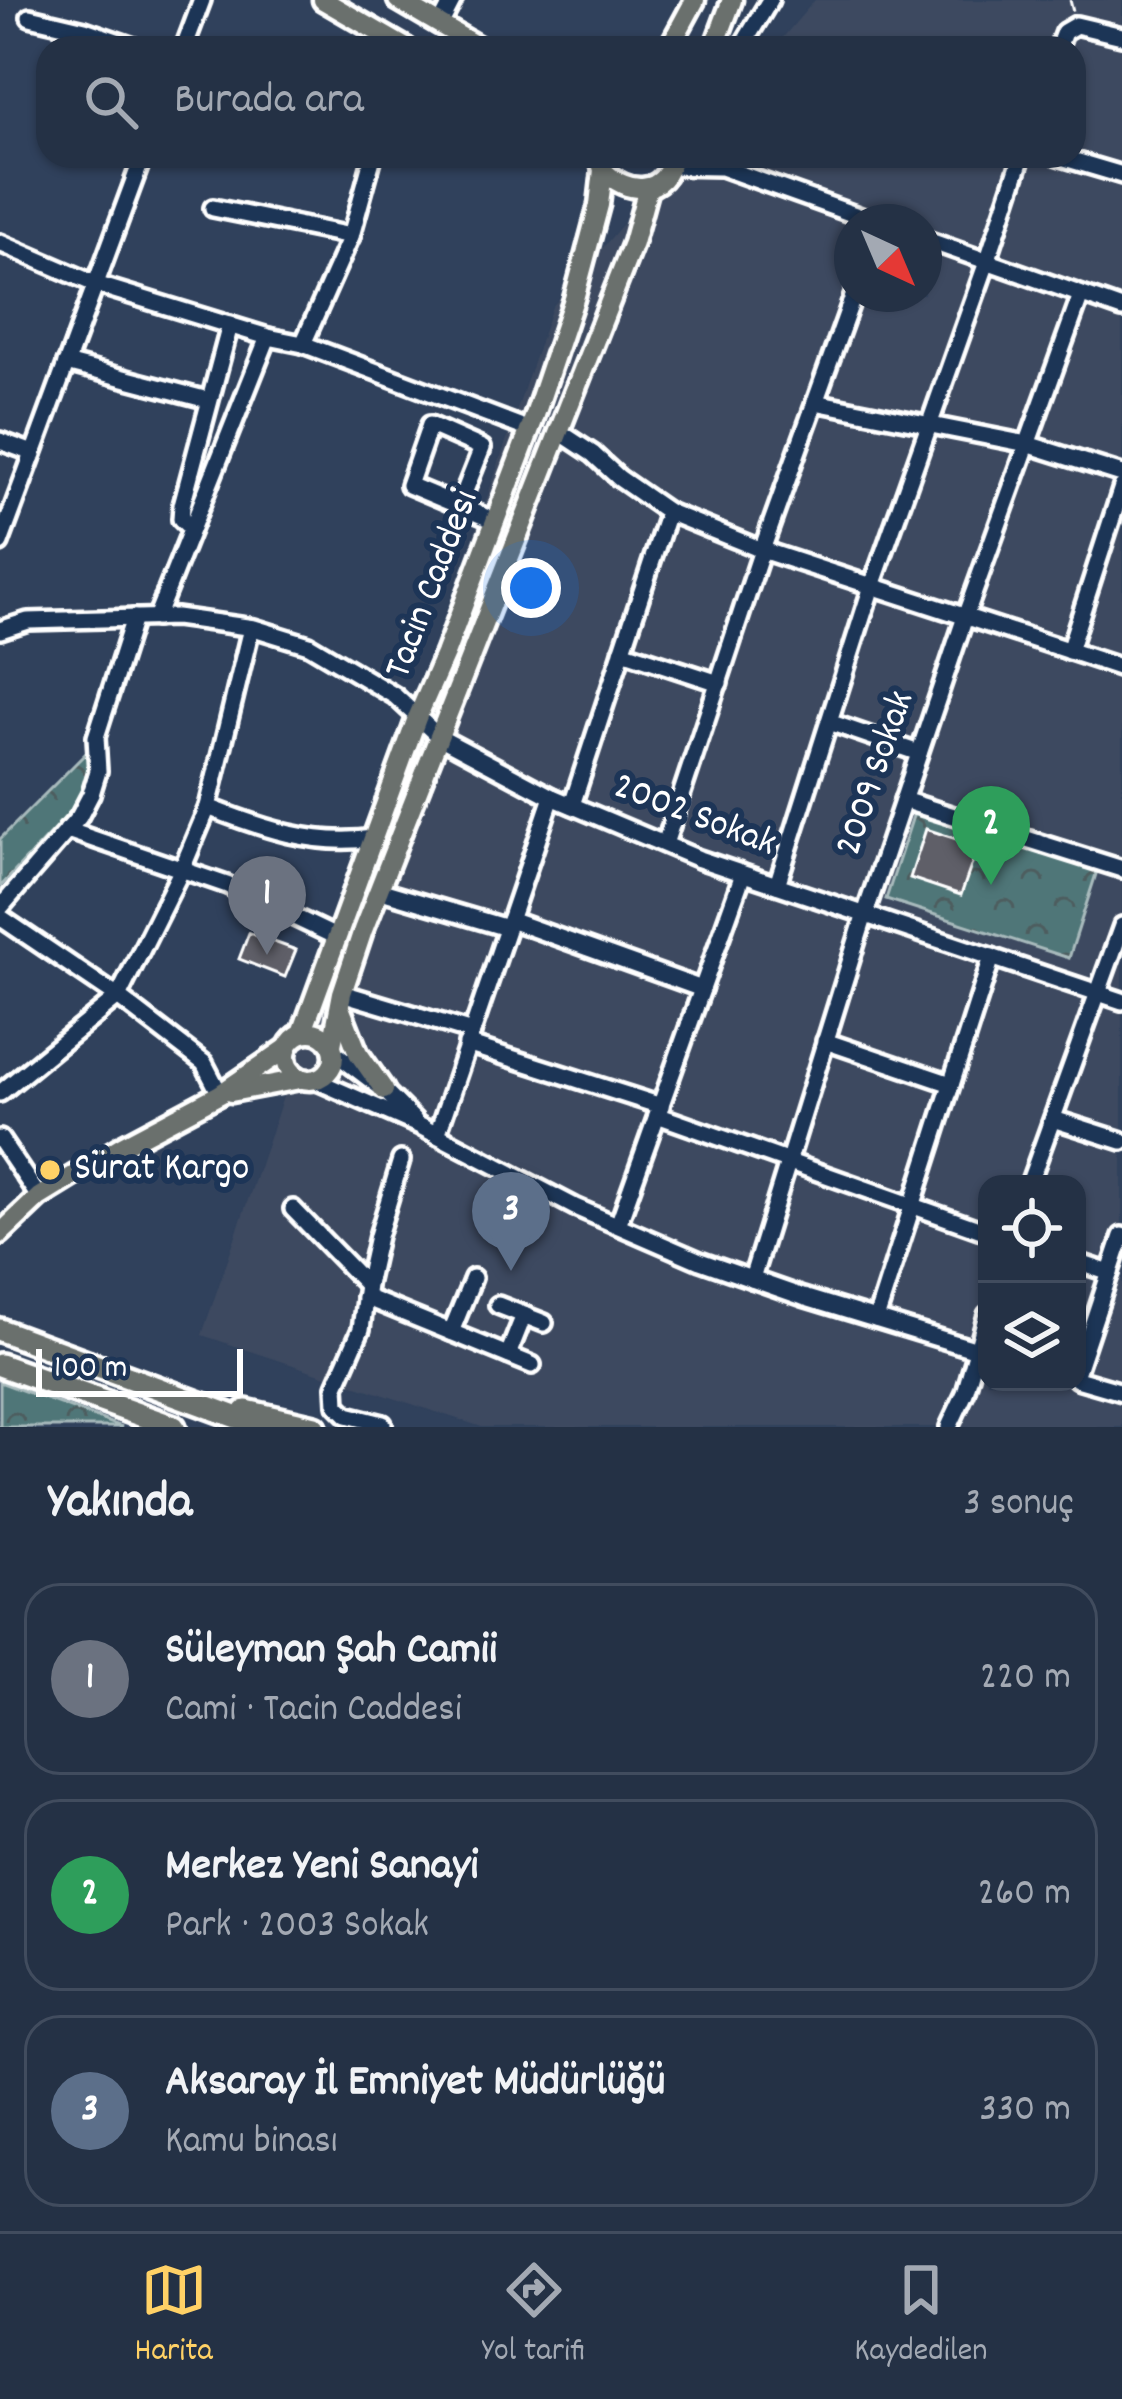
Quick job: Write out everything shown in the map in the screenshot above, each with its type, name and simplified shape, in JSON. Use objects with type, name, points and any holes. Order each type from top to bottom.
[{"type":"highway","points":[[0,1330],[263,1427]]},
{"type":"highway","points":[[0,1365],[174,1427]]},
{"type":"highway","points":[[194,1403],[315,1427]]},
{"type":"main road","points":[[323,0],[384,36]]},
{"type":"main road","points":[[398,0],[459,36]]},
{"type":"main road","points":[[675,36],[695,0]]},
{"type":"main road","points":[[718,36],[732,0]]},
{"type":"main road","name":"Tacin Caddesi","points":[[302,1033],[417,718],[530,430],[599,205],[600,168]]},
{"type":"main road","points":[[605,168],[615,183],[631,189],[648,188],[663,179],[669,168]]},
{"type":"main road","name":"Tacin Caddesi","points":[[333,1049],[340,999],[378,890],[633,243],[648,188]]},
{"type":"main road","points":[[340,999],[358,1053],[384,1090]]},
{"type":"main road","points":[[0,1234],[39,1197],[220,1094],[302,1033],[316,1032],[333,1049],[332,1067],[322,1077],[220,1094]]},
{"type":"main road","points":[[287,1048],[286,1063],[294,1075],[308,1079]]},
{"type":"street","points":[[188,36],[202,0]]},
{"type":"street","points":[[440,25],[453,0]]},
{"type":"street","points":[[748,36],[770,0]]},
{"type":"street","points":[[30,17],[105,36]]},
{"type":"street","points":[[1062,36],[1076,26],[1122,36]]},
{"type":"street","points":[[1086,164],[1122,175]]},
{"type":"street","points":[[0,543],[138,168]]},
{"type":"street","points":[[303,344],[351,236],[370,168]]},
{"type":"street","points":[[724,168],[834,207]]},
{"type":"street","points":[[777,885],[872,586],[1018,168]]},
{"type":"street","points":[[213,208],[351,236]]},
{"type":"street","points":[[0,243],[95,284],[303,344],[530,430]]},
{"type":"street","points":[[942,246],[1122,309]]},
{"type":"street","name":"2009 Sokak","points":[[752,1279],[903,800],[1081,295]]},
{"type":"street","points":[[665,844],[848,312]]},
{"type":"street","points":[[191,529],[181,519],[182,505],[230,325]]},
{"type":"street","points":[[156,618],[268,337]]},
{"type":"street","points":[[66,363],[208,400]]},
{"type":"street","points":[[815,402],[1028,444],[1122,474]]},
{"type":"street","points":[[459,506],[482,448],[430,425],[409,485],[459,506],[495,521]]},
{"type":"street","points":[[558,430],[668,512],[763,550],[1122,668]]},
{"type":"street","points":[[0,441],[33,453]]},
{"type":"street","points":[[1070,651],[1122,487]]},
{"type":"street","points":[[572,805],[668,512]]},
{"type":"street","name":"2002 Sokak","points":[[0,630],[28,622],[176,617],[251,628],[309,645],[394,696],[439,737],[552,797],[743,874],[1122,1000]]},
{"type":"street","points":[[134,618],[96,737],[98,771],[91,794],[79,817],[0,912],[204,1063],[220,1094]]},
{"type":"street","points":[[0,1093],[118,997],[208,807],[251,628]]},
{"type":"street","points":[[622,651],[718,683]]},
{"type":"street","points":[[829,722],[919,753]]},
{"type":"street","points":[[436,1135],[552,797]]},
{"type":"street","points":[[903,800],[1122,869]]},
{"type":"street","points":[[208,807],[283,833],[344,843],[374,838]]},
{"type":"street","points":[[67,830],[227,885],[336,937]]},
{"type":"street","points":[[618,1225],[743,874]]},
{"type":"street","points":[[378,890],[509,924],[702,989]]},
{"type":"street","points":[[1032,1175],[1122,926]]},
{"type":"street","points":[[876,1319],[992,957]]},
{"type":"street","points":[[340,999],[470,1038],[978,1229]]},
{"type":"street","points":[[825,1041],[951,1084]]},
{"type":"street","points":[[333,1049],[420,1126]]},
{"type":"street","points":[[308,1079],[420,1126],[575,1207],[700,1261],[978,1350]]},
{"type":"street","points":[[1053,1119],[1122,1141]]},
{"type":"street","points":[[0,1138],[39,1197]]},
{"type":"street","points":[[385,1426],[347,1415],[338,1405],[336,1386],[361,1329],[378,1236],[401,1160]]},
{"type":"street","points":[[293,1209],[366,1291],[532,1365]]},
{"type":"street","points":[[1086,1347],[1122,1236]]},
{"type":"street","points":[[1086,1265],[1110,1273]]},
{"type":"street","points":[[451,1332],[473,1278]]},
{"type":"street","points":[[498,1305],[544,1323]]},
{"type":"street","points":[[508,1355],[524,1315]]},
{"type":"street","points":[[949,1427],[978,1361]]},
{"type":"street","points":[[1086,1378],[1122,1392]]},
{"type":"street","points":[[962,1427],[965,1393]]},
{"type":"shaded area","points":[[815,0],[1122,0],[1122,1427],[482,1427],[202,1335],[552,307],[671,168],[1086,168],[1086,36],[784,36]]},
{"type":"green space","points":[[85,754],[92,763],[78,804],[0,887],[0,839]]},
{"type":"green space","points":[[914,813],[1097,871],[1069,958],[886,899]]},
{"type":"green space","points":[[0,1382],[122,1427],[0,1427]]},
{"type":"building","points":[[926,829],[978,846],[961,895],[910,878]]},
{"type":"building","points":[[249,933],[296,950],[285,977],[239,959]]},
{"type":"place","name":"Merkez Yeni Sanayi","points":[[991,885]]},
{"type":"place","name":"Süleyman Şah Camii","points":[[267,955]]},
{"type":"place","name":"Sürat Kargo","points":[[50,1170]]},
{"type":"place","name":"Aksaray İl Emniyet Müdürlüğü","points":[[511,1271]]}]
